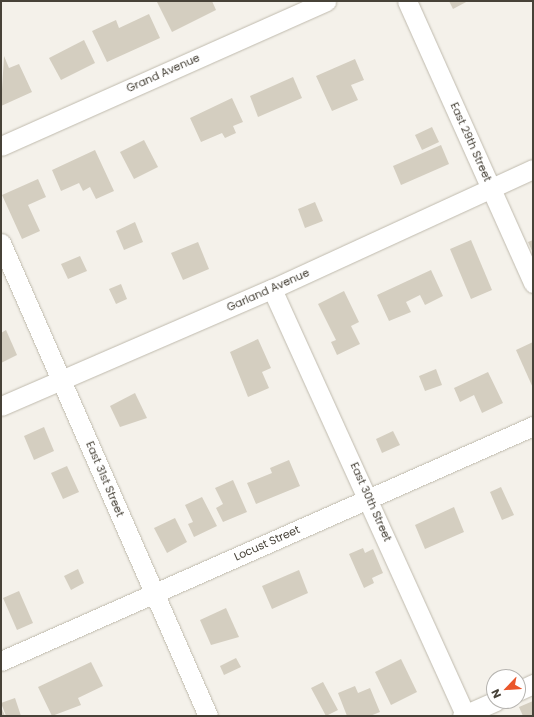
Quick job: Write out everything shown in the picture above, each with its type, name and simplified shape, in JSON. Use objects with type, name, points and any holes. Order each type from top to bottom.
[{"type":"street","name":"Grand Avenue","points":[[1,146],[326,1]]},
{"type":"street","name":"East 29th Street","points":[[407,1],[491,186],[533,283]]},
{"type":"street","name":"Garland Avenue","points":[[1,406],[272,289],[491,186],[533,169]]},
{"type":"street","name":"East 31st Street","points":[[1,242],[208,716]]},
{"type":"street","name":"East 30th Street","points":[[272,289],[370,498],[465,716]]},
{"type":"street","name":"Locust Street","points":[[1,661],[533,426]]},
{"type":"street","points":[[465,716],[486,706]]},
{"type":"building","points":[[212,1],[216,10],[172,32],[157,2]]},
{"type":"building","points":[[449,1],[468,1],[453,9]]},
{"type":"building","points":[[149,14],[160,38],[107,62],[92,31],[116,20],[119,28]]},
{"type":"building","points":[[84,40],[95,63],[61,80],[49,58]]},
{"type":"building","points":[[4,56],[9,68],[19,64],[32,92],[1,106]]},
{"type":"building","points":[[355,59],[364,80],[351,85],[358,100],[332,111],[316,76]]},
{"type":"building","points":[[293,77],[302,98],[258,117],[250,96]]},
{"type":"building","points":[[232,98],[243,122],[233,126],[236,133],[225,138],[222,133],[201,142],[190,118]]},
{"type":"building","points":[[432,127],[439,142],[422,150],[415,135]]},
{"type":"building","points":[[144,140],[158,167],[134,179],[120,152]]},
{"type":"building","points":[[441,145],[449,164],[401,185],[393,166]]},
{"type":"building","points":[[95,150],[114,191],[96,199],[90,187],[83,191],[79,183],[61,191],[52,170]]},
{"type":"building","points":[[38,179],[46,197],[28,205],[40,231],[22,239],[2,195]]},
{"type":"building","points":[[315,202],[323,221],[305,228],[298,209]]},
{"type":"building","points":[[135,222],[143,242],[124,250],[116,231]]},
{"type":"building","points":[[471,240],[492,290],[471,299],[450,249]]},
{"type":"building","points":[[533,240],[533,253],[528,242]]},
{"type":"building","points":[[198,242],[209,269],[183,280],[171,253]]},
{"type":"building","points":[[80,256],[87,271],[68,279],[61,264]]},
{"type":"building","points":[[431,270],[443,296],[425,305],[420,295],[406,302],[411,312],[389,321],[377,295]]},
{"type":"building","points":[[121,284],[127,299],[116,304],[109,289]]},
{"type":"building","points":[[344,291],[359,322],[351,326],[360,344],[337,355],[331,342],[336,340],[318,304]]},
{"type":"building","points":[[6,330],[17,355],[1,363],[1,333]]},
{"type":"building","points":[[258,339],[271,368],[262,372],[269,388],[248,397],[230,352]]},
{"type":"building","points":[[533,342],[533,388],[516,350]]},
{"type":"building","points":[[436,369],[442,385],[425,391],[419,376]]},
{"type":"building","points":[[488,372],[503,403],[482,413],[474,395],[460,402],[454,388]]},
{"type":"building","points":[[135,393],[147,418],[120,427],[110,406]]},
{"type":"building","points":[[44,427],[54,451],[34,460],[24,436]]},
{"type":"building","points":[[393,431],[400,445],[382,453],[376,439]]},
{"type":"building","points":[[289,460],[300,486],[256,504],[247,483],[272,473],[270,468]]},
{"type":"building","points":[[67,466],[79,492],[63,499],[51,473]]},
{"type":"building","points":[[233,480],[247,512],[223,522],[216,508],[223,504],[215,488]]},
{"type":"building","points":[[501,487],[514,515],[502,520],[490,492]]},
{"type":"building","points":[[202,497],[217,526],[194,537],[188,524],[193,522],[185,505]]},
{"type":"building","points":[[454,507],[464,532],[425,549],[415,525]]},
{"type":"building","points":[[175,518],[187,542],[167,553],[154,528]]},
{"type":"building","points":[[363,548],[365,553],[373,549],[383,573],[372,578],[374,583],[364,588],[349,554]]},
{"type":"building","points":[[78,569],[84,583],[71,590],[64,576]]},
{"type":"building","points":[[299,570],[308,593],[272,609],[262,586]]},
{"type":"building","points":[[19,591],[33,623],[17,630],[3,598]]},
{"type":"building","points":[[226,608],[239,637],[211,645],[200,620]]},
{"type":"building","points":[[236,658],[241,667],[224,675],[220,666]]},
{"type":"building","points":[[401,659],[417,692],[391,705],[375,672]]},
{"type":"building","points":[[91,662],[103,686],[78,698],[81,705],[52,716],[38,687]]},
{"type":"building","points":[[323,682],[338,710],[326,716],[311,688]]},
{"type":"building","points":[[355,686],[358,693],[370,688],[380,712],[370,716],[347,716],[338,693]]},
{"type":"building","points":[[15,698],[21,716],[6,716],[1,703]]},
{"type":"building","points":[[533,701],[533,716],[523,716],[520,709],[526,709],[526,704]]},
{"type":"building","points":[[1,707],[5,716],[1,716]]}]
